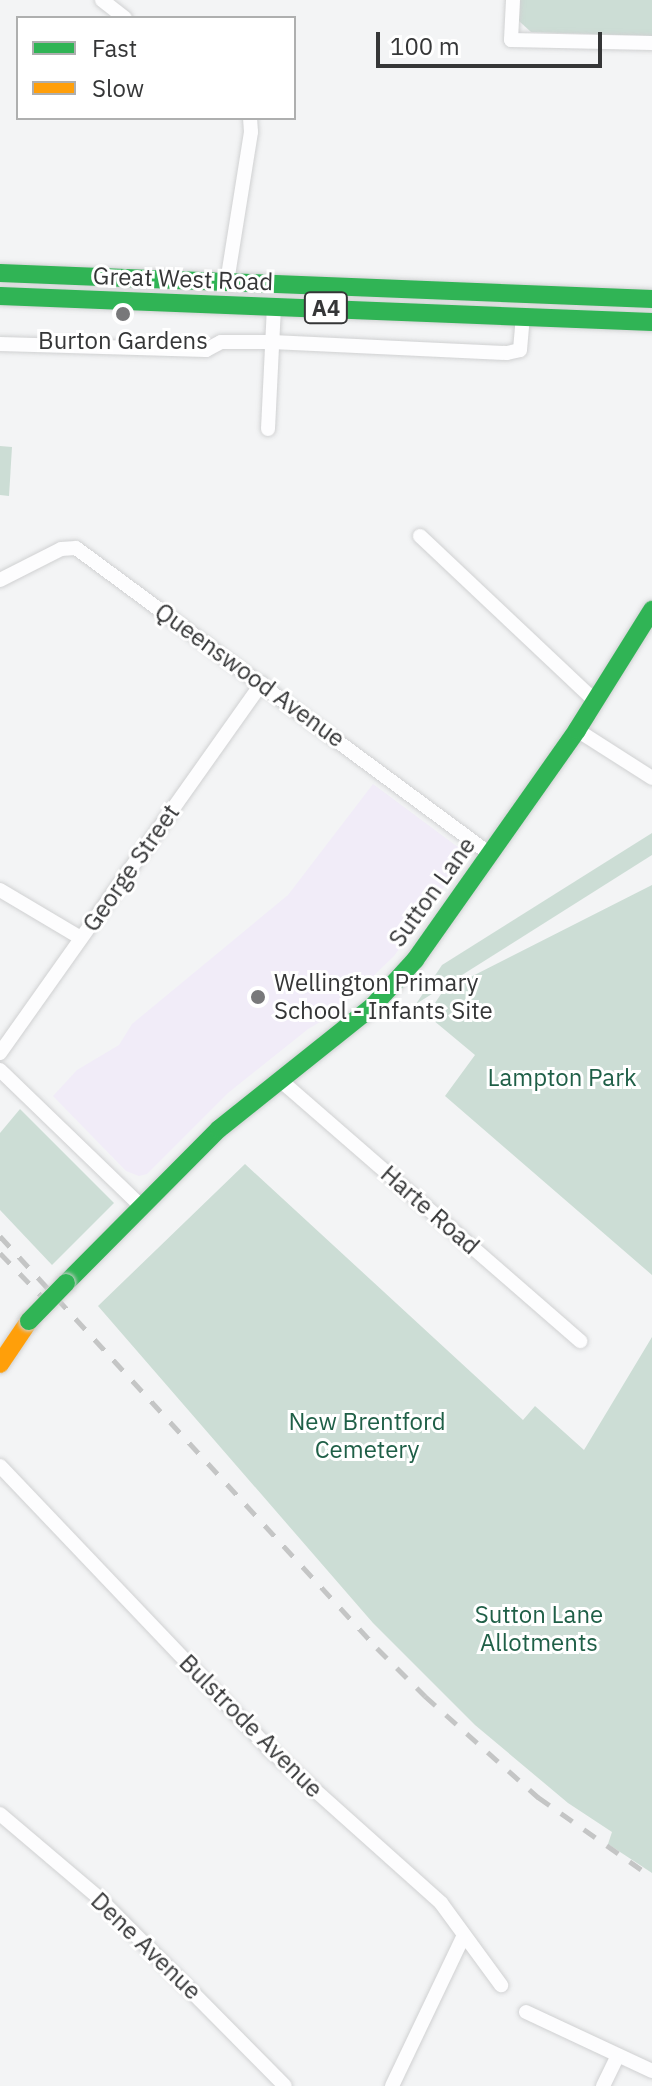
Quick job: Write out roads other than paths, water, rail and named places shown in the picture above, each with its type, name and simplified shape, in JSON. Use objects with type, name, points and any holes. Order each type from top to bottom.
[{"type":"main road","name":"Great West Road","points":[[0,273],[652,299]]},
{"type":"main road","name":"Great West Road","points":[[0,296],[652,322]]},
{"type":"main road","name":"Sutton Lane","points":[[0,1364],[29,1321],[219,1129],[372,1007],[415,960],[577,730],[651,615]]},
{"type":"street","points":[[102,0],[122,16]]},
{"type":"street","points":[[513,0],[511,40],[652,43]]},
{"type":"street","points":[[227,282],[251,132],[250,120]]},
{"type":"street","points":[[268,429],[274,306]]},
{"type":"street","points":[[0,344],[206,350],[221,342],[272,342],[507,353],[520,350],[523,315]]},
{"type":"street","points":[[420,536],[595,701]]},
{"type":"street","name":"Queenswood Avenue","points":[[0,580],[61,549],[76,548],[490,854]]},
{"type":"street","name":"George Street","points":[[0,1053],[262,683]]},
{"type":"street","points":[[577,730],[652,778]]},
{"type":"street","points":[[0,890],[81,938]]},
{"type":"street","points":[[0,1070],[142,1207]]},
{"type":"street","name":"Harte Road","points":[[280,1080],[580,1341]]},
{"type":"street","name":"Bulstrode Avenue","points":[[0,1466],[270,1750],[441,1903],[501,1985]]},
{"type":"street","name":"Dene Avenue","points":[[0,1814],[99,1898],[285,2086]]},
{"type":"street","points":[[392,2086],[464,1935]]},
{"type":"street","points":[[526,2012],[652,2071]]},
{"type":"street","points":[[603,2086],[617,2057]]},
{"type":"railway","points":[[0,1236],[377,1648],[425,1696],[538,1797],[652,1877]]},
{"type":"railway","points":[[0,1253],[56,1311]]},
{"type":"place","name":"Burton Gardens","points":[[123,314]]},
{"type":"place","name":"Wellington Primary School - Infants Site","points":[[258,997]]},
{"type":"park label","name":"Lampton Park","points":[[562,1078]]},
{"type":"park label","name":"New Brentford Cemetery","points":[[367,1436]]},
{"type":"park label","name":"Sutton Lane Allotments","points":[[539,1629]]}]
